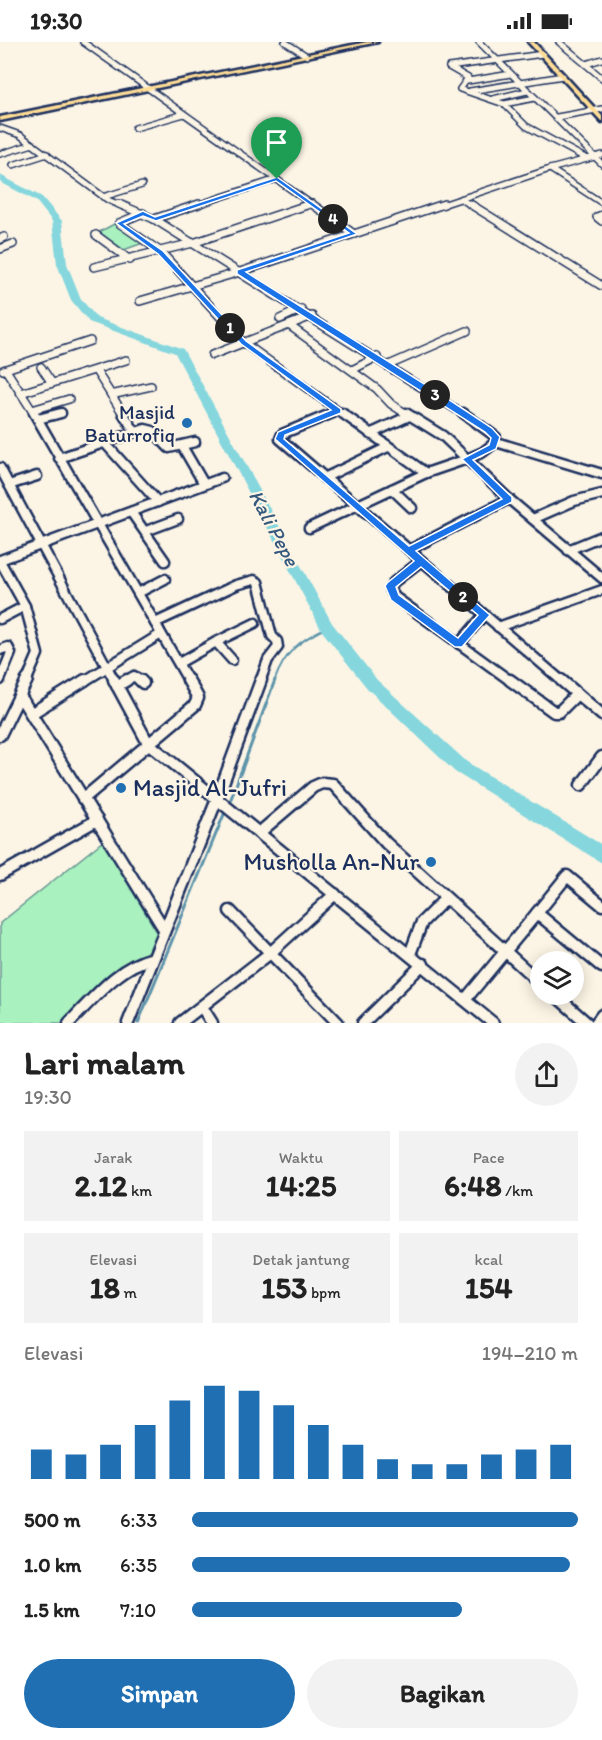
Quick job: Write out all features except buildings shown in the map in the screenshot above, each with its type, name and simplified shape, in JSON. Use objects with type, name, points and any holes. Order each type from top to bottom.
[{"type":"main road","points":[[0,119],[375,42]]},
{"type":"main road","points":[[531,42],[602,120]]},
{"type":"street","points":[[83,42],[354,234]]},
{"type":"street","points":[[285,42],[307,56]]},
{"type":"street","points":[[478,42],[527,91],[599,155],[602,164]]},
{"type":"street","points":[[562,43],[602,78]]},
{"type":"street","points":[[468,81],[465,75],[449,67],[543,54]]},
{"type":"street","points":[[586,64],[602,59]]},
{"type":"street","points":[[511,74],[468,81],[459,88],[504,104],[526,126],[587,159]]},
{"type":"street","points":[[467,91],[563,76]]},
{"type":"street","points":[[493,99],[527,91]]},
{"type":"street","points":[[504,104],[535,98]]},
{"type":"street","points":[[557,117],[602,109]]},
{"type":"street","points":[[135,128],[184,114]]},
{"type":"street","points":[[0,128],[17,133],[103,197],[154,219],[377,357],[489,430],[496,437],[496,442]]},
{"type":"street","points":[[0,154],[33,144]]},
{"type":"street","points":[[13,165],[47,154]]},
{"type":"street","points":[[140,301],[240,272],[550,169],[599,155]]},
{"type":"street","points":[[550,169],[602,203]]},
{"type":"street","points":[[154,219],[277,179]]},
{"type":"street","points":[[103,197],[142,185]]},
{"type":"street","points":[[461,199],[602,286]]},
{"type":"street","points":[[94,267],[193,243],[311,204]]},
{"type":"street","points":[[143,213],[119,223],[161,252],[244,343],[426,473]]},
{"type":"street","points":[[602,215],[597,217],[602,221]]},
{"type":"street","points":[[96,236],[130,260]]},
{"type":"street","points":[[0,249],[13,244]]},
{"type":"street","points":[[280,319],[301,309]]},
{"type":"street","points":[[212,355],[312,316]]},
{"type":"street","points":[[290,326],[381,392],[387,401],[443,436],[509,500],[602,579]]},
{"type":"street","points":[[389,365],[467,331]]},
{"type":"street","points":[[83,799],[198,702],[179,663],[38,419],[3,370],[90,341]]},
{"type":"street","points":[[352,370],[377,357]]},
{"type":"street","points":[[21,393],[126,360]]},
{"type":"street","points":[[41,367],[52,383]]},
{"type":"street","points":[[96,371],[135,432]]},
{"type":"street","points":[[111,395],[151,386]]},
{"type":"street","points":[[32,410],[69,399]]},
{"type":"street","points":[[338,411],[297,427],[279,437],[602,715]]},
{"type":"street","points":[[38,419],[61,413]]},
{"type":"street","points":[[370,434],[409,416]]},
{"type":"street","points":[[59,458],[150,429],[167,447],[172,449],[195,442]]},
{"type":"street","points":[[104,442],[158,502]]},
{"type":"street","points":[[309,528],[426,473],[489,449],[496,442]]},
{"type":"street","points":[[496,442],[602,474]]},
{"type":"street","points":[[182,446],[204,484]]},
{"type":"street","points":[[324,478],[388,447]]},
{"type":"street","points":[[0,468],[6,483],[148,743],[494,1023]]},
{"type":"street","points":[[6,483],[37,476]]},
{"type":"street","points":[[1,731],[38,660],[38,654],[25,606],[4,575],[0,561],[222,478]]},
{"type":"street","points":[[392,489],[412,508]]},
{"type":"street","points":[[533,519],[574,501],[602,494]]},
{"type":"street","points":[[409,550],[509,500]]},
{"type":"street","points":[[131,512],[165,561]]},
{"type":"street","points":[[146,531],[178,519]]},
{"type":"street","points":[[568,550],[602,536]]},
{"type":"street","points":[[421,561],[394,582],[391,586],[392,593],[554,712],[559,712],[577,694]]},
{"type":"street","points":[[138,593],[165,579]]},
{"type":"street","points":[[128,1023],[164,929],[224,805],[268,660],[278,647],[277,641],[272,636],[258,582],[249,580],[155,623]]},
{"type":"street","points":[[498,627],[602,590]]},
{"type":"street","points":[[0,619],[25,606]]},
{"type":"street","points":[[459,644],[484,615]]},
{"type":"street","points":[[179,663],[255,623]]},
{"type":"street","points":[[32,713],[161,634]]},
{"type":"street","points":[[216,642],[232,660]]},
{"type":"street","points":[[0,650],[8,648],[11,653],[0,680]]},
{"type":"street","points":[[117,686],[135,676],[143,683]]},
{"type":"street","points":[[20,696],[164,929]]},
{"type":"street","points":[[581,785],[602,758]]},
{"type":"street","points":[[259,833],[313,787],[322,783],[333,784],[386,843],[530,974]]},
{"type":"street","points":[[0,875],[97,820]]},
{"type":"street","points":[[465,1000],[567,876],[602,905]]},
{"type":"street","points":[[180,1023],[269,954],[335,894]]},
{"type":"street","points":[[410,954],[419,925],[427,914],[446,899]]},
{"type":"street","points":[[230,911],[338,1023]]},
{"type":"street","points":[[537,913],[602,967]]},
{"type":"street","points":[[69,1023],[131,966],[144,958],[153,957]]},
{"type":"street","points":[[363,1023],[423,964]]},
{"type":"street","points":[[567,1005],[587,1023]]},
{"type":"street","points":[[202,1007],[212,1023]]},
{"type":"street","points":[[596,1023],[602,1015]]},
{"type":"green space","points":[[116,223],[143,243],[121,251],[99,236],[101,231]]},
{"type":"green space","points":[[103,841],[157,932],[149,950],[67,1023],[0,1023],[0,923]]},
{"type":"waterway","name":"Kali Pepe","points":[[0,178],[39,199],[57,221],[62,264],[76,300],[93,320],[179,351],[327,627],[372,684],[461,767],[602,855]]},
{"type":"waterway","points":[[274,682],[283,662],[294,648],[327,627]]},
{"type":"waterway","points":[[229,804],[275,680]]},
{"type":"waterway","points":[[138,1023],[225,812]]},
{"type":"place","name":"Masjid Baturrofiq","points":[[187,423]]},
{"type":"place","name":"Masjid Al-Jufri","points":[[121,788]]},
{"type":"place","name":"Musholla An-Nur","points":[[431,862]]},
{"type":"route","points":[[277,179],[154,219],[143,213],[119,223],[161,252],[244,343],[338,411],[297,427],[279,437],[282,442],[421,561],[484,615],[459,644],[395,597],[390,589],[394,582],[421,561],[409,550],[509,500],[466,459],[492,447],[496,442],[496,437],[489,430],[377,357],[240,272],[354,234],[277,179]]}]
